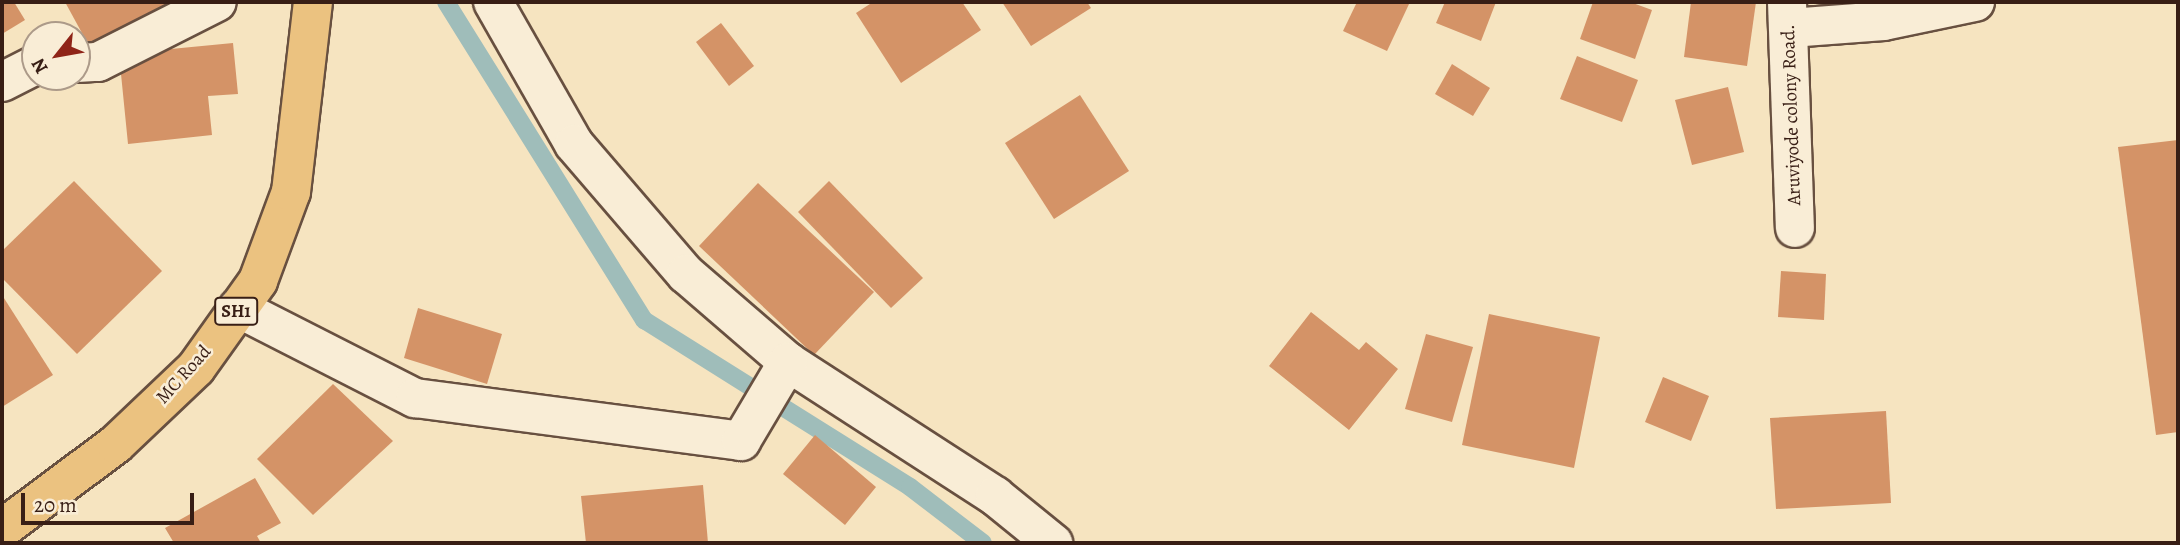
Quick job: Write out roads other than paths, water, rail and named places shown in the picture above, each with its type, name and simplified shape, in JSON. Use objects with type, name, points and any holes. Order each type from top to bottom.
[{"type":"main road","name":"MC Road","points":[[2,529],[116,444],[196,368],[258,281],[291,192],[313,2]]},
{"type":"street","points":[[91,61],[98,61],[217,2]]},
{"type":"street","points":[[493,2],[574,144],[686,274],[788,362],[995,496],[1053,543]]},
{"type":"street","points":[[1789,15],[1884,21],[1975,2]]},
{"type":"street","name":"Aruviyode colony Road.","points":[[1789,15],[1796,228]]},
{"type":"street","points":[[2,82],[21,72]]},
{"type":"street","points":[[238,308],[415,398],[741,441],[788,362]]},
{"type":"waterway","points":[[446,2],[644,320],[910,487],[983,543]]}]
